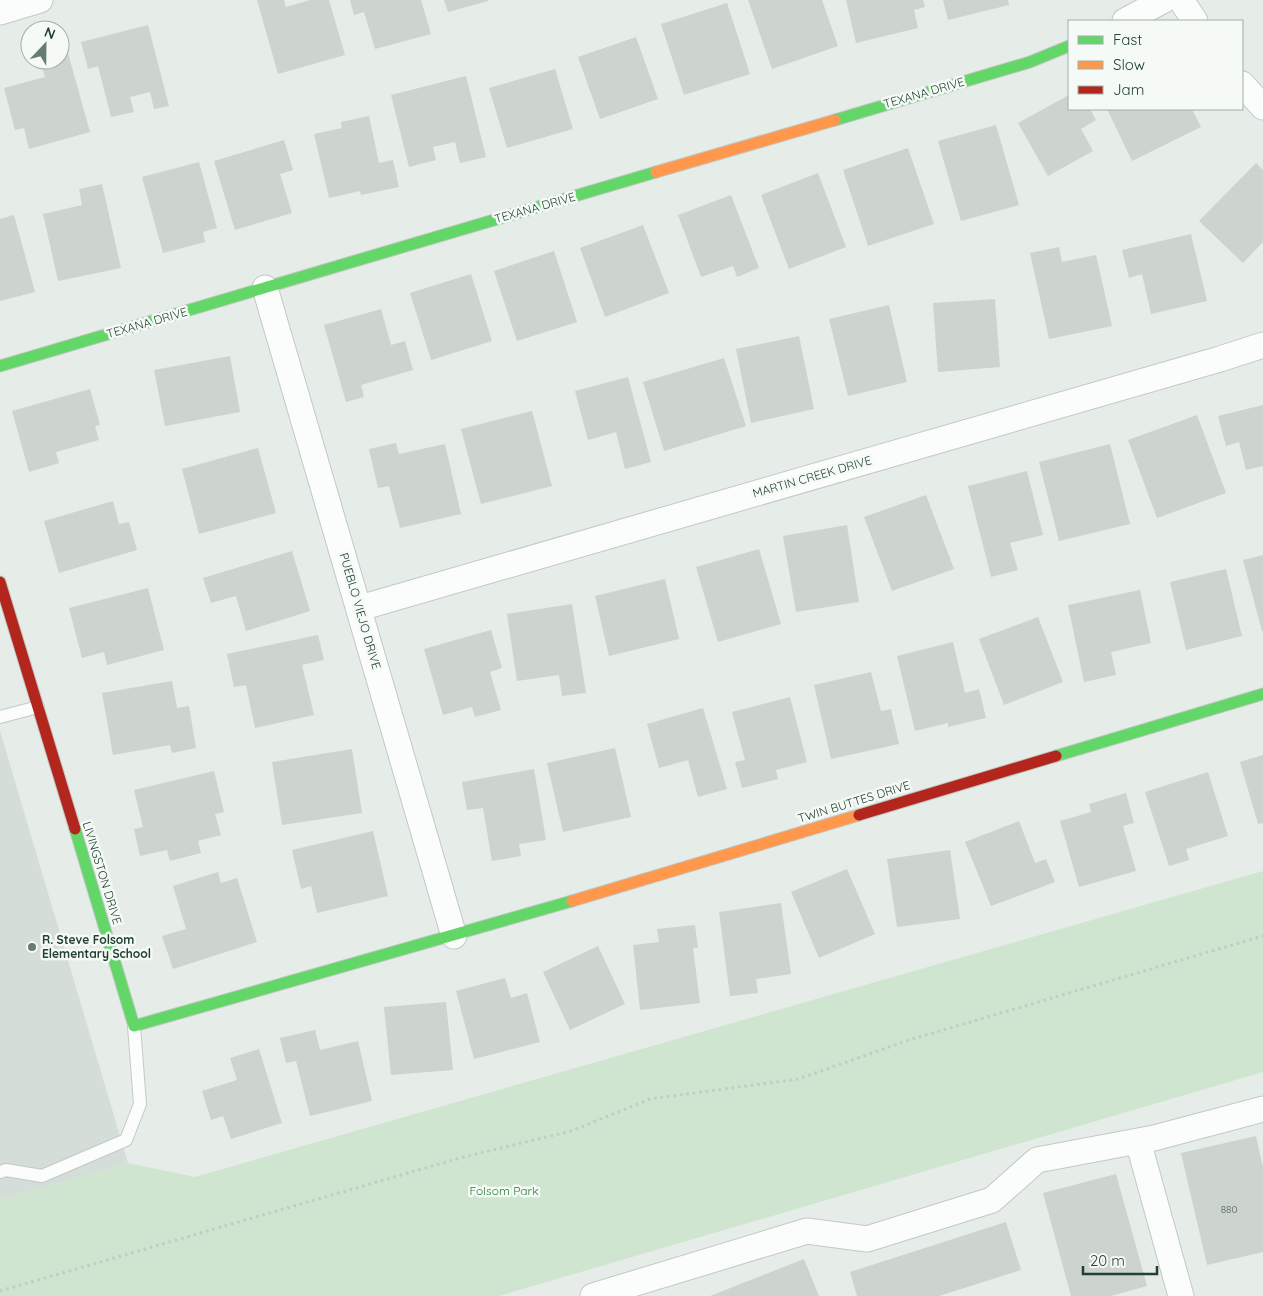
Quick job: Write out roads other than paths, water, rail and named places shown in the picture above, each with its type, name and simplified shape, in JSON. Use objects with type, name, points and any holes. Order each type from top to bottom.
[{"type":"street","points":[[0,12],[40,0]]},
{"type":"street","points":[[1127,20],[1164,0]]},
{"type":"street","points":[[1181,0],[1194,20]]},
{"type":"street","name":"TEXANA DRIVE","points":[[0,366],[1030,62],[1068,46]]},
{"type":"street","points":[[1243,85],[1263,107]]},
{"type":"street","name":"PUEBLO VIEJO DRIVE","points":[[265,288],[360,608],[454,936]]},
{"type":"street","name":"MARTIN CREEK DRIVE","points":[[360,608],[1263,345]]},
{"type":"street","name":"LIVINGSTON DRIVE","points":[[0,582],[134,1026]]},
{"type":"street","name":"TWIN BUTTES DRIVE","points":[[454,936],[1263,694]]},
{"type":"street","points":[[134,1026],[454,936]]},
{"type":"street","points":[[593,1296],[661,1286],[808,1231],[868,1239],[992,1200],[1037,1160],[1138,1141],[1263,1109]]},
{"type":"street","points":[[1138,1141],[1181,1296]]},
{"type":"lane","points":[[0,717],[38,706]]},
{"type":"lane","points":[[2,1168],[42,1176],[126,1140],[140,1104],[134,1026]]},
{"type":"place","name":"R. Steve Folsom Elementary School","points":[[32,947]]},
{"type":"park label","name":"Folsom Park","points":[[504,1191]]}]
